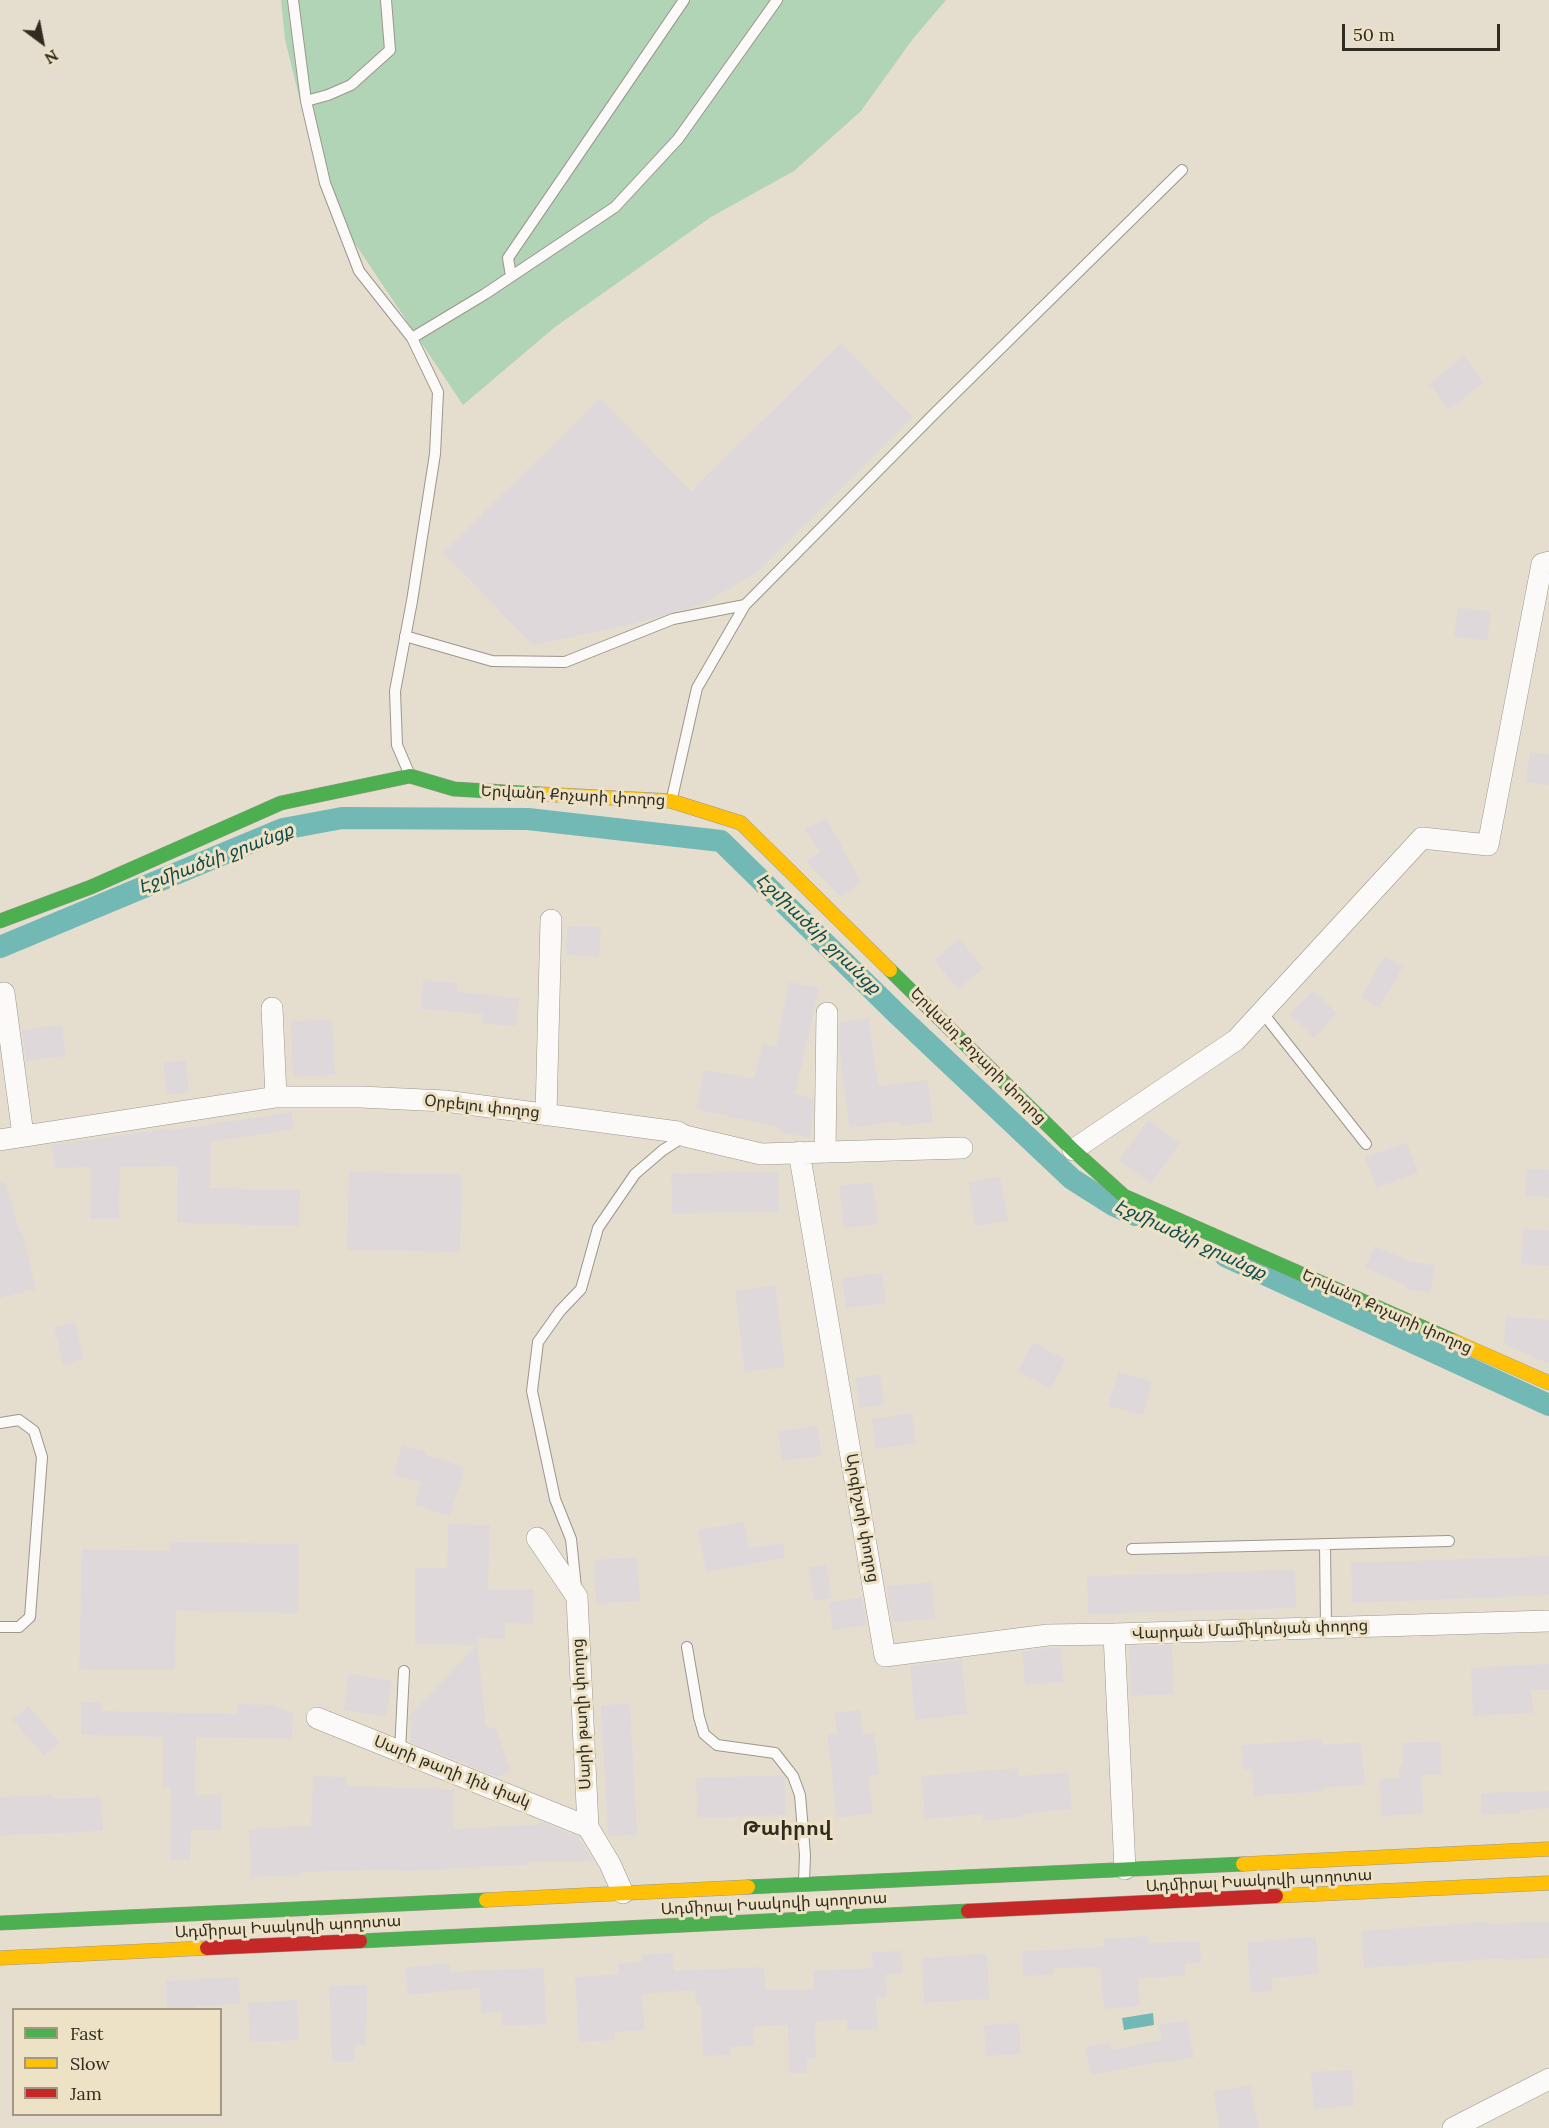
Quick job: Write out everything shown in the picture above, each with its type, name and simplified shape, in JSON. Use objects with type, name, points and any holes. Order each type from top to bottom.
[{"type":"main road","name":"Երվանդ Քոչարի փողոց","points":[[0,921],[91,887],[281,803],[410,776],[454,789],[671,801],[741,823],[1073,1150],[1124,1196],[1549,1383]]},
{"type":"main road","name":"Ադմիրալ Իսակովի պողոտա","points":[[0,1923],[1549,1849]]},
{"type":"main road","name":"Ադմիրալ Իսակովի պողոտա","points":[[0,1958],[1549,1883]]},
{"type":"street","points":[[1073,1150],[1236,1040],[1422,838],[1488,845],[1545,563]]},
{"type":"street","points":[[546,1114],[551,920]]},
{"type":"street","points":[[4,993],[23,1135]]},
{"type":"street","points":[[272,1008],[276,1097]]},
{"type":"street","points":[[825,1151],[826,1013]]},
{"type":"street","name":"Օրբելու փողոց","points":[[0,1140],[276,1097],[361,1097],[445,1101],[678,1132],[685,1136],[761,1154],[962,1148]]},
{"type":"street","name":"Արգիշտի փողոց","points":[[799,1152],[885,1656],[1048,1635],[1114,1634]]},
{"type":"street","points":[[537,1538],[577,1597]]},
{"type":"street","name":"Սարի թաղի փողոց","points":[[577,1597],[588,1827],[610,1864],[623,1893]]},
{"type":"street","name":"Վարդան Մամիկոնյան փողոց","points":[[1125,1869],[1114,1634],[1549,1621]]},
{"type":"street","name":"Սարի թաղի 1ին փակ","points":[[317,1718],[588,1827]]},
{"type":"street","points":[[1453,2128],[1549,2079]]},
{"type":"lane","points":[[293,0],[306,101],[325,183],[359,271],[412,338],[438,392],[435,454],[395,692],[397,745],[410,776]]},
{"type":"lane","points":[[306,101],[351,85],[390,50],[386,0]]},
{"type":"lane","points":[[511,276],[508,258],[684,0]]},
{"type":"lane","points":[[412,338],[615,207],[678,139],[777,0]]},
{"type":"lane","points":[[671,801],[697,688],[745,605],[1182,170]]},
{"type":"lane","points":[[405,636],[492,661],[565,662],[673,619],[745,605]]},
{"type":"lane","points":[[1262,1012],[1366,1144]]},
{"type":"lane","points":[[577,1597],[571,1539],[555,1499],[532,1391],[538,1342],[560,1311],[581,1289],[598,1228],[635,1174],[663,1150],[685,1136]]},
{"type":"lane","points":[[0,1423],[19,1420],[34,1431],[42,1457],[30,1617],[19,1627],[0,1627]]},
{"type":"lane","points":[[1132,1549],[1449,1541]]},
{"type":"lane","points":[[1325,1544],[1326,1627]]},
{"type":"lane","points":[[687,1647],[704,1734],[717,1745],[775,1753],[793,1776],[800,1795],[805,1855],[804,1884]]},
{"type":"lane","points":[[400,1751],[404,1671]]},
{"type":"green space","points":[[281,0],[946,0],[912,40],[861,111],[794,171],[711,217],[555,327],[463,405],[352,239],[309,138],[285,39]]},
{"type":"water","points":[[1153,2013],[1154,2025],[1124,2030],[1122,2018]]},
{"type":"building","points":[[841,343],[913,417],[756,573],[703,604],[629,625],[533,645],[443,553],[600,398],[691,491]]},
{"type":"building","points":[[1464,356],[1484,382],[1449,410],[1429,384]]},
{"type":"building","points":[[1458,607],[1491,612],[1487,641],[1454,636]]},
{"type":"building","points":[[1530,752],[1549,755],[1549,785],[1525,782]]},
{"type":"building","points":[[826,818],[861,882],[841,897],[806,861],[820,852],[805,829]]},
{"type":"building","points":[[567,926],[601,927],[599,957],[566,955]]},
{"type":"building","points":[[959,939],[984,968],[958,989],[934,960]]},
{"type":"building","points":[[1385,956],[1403,967],[1379,1007],[1361,997]]},
{"type":"building","points":[[423,980],[458,983],[457,992],[519,998],[517,1026],[482,1024],[483,1014],[421,1009]]},
{"type":"building","points":[[789,982],[819,988],[795,1094],[813,1098],[813,1120],[809,1138],[779,1132],[780,1128],[696,1109],[704,1070],[754,1079],[763,1043],[776,1046]]},
{"type":"building","points":[[1313,990],[1337,1013],[1314,1038],[1290,1014]]},
{"type":"building","points":[[869,1018],[878,1086],[928,1080],[933,1122],[900,1126],[899,1121],[849,1128],[839,1048],[840,1022]]},
{"type":"building","points":[[332,1020],[335,1075],[293,1077],[291,1021]]},
{"type":"building","points":[[62,1025],[66,1056],[26,1061],[22,1030]]},
{"type":"building","points":[[186,1060],[189,1092],[167,1095],[163,1063]]},
{"type":"building","points":[[291,1112],[294,1129],[211,1142],[210,1188],[300,1190],[299,1226],[177,1223],[178,1166],[120,1167],[119,1219],[90,1219],[91,1167],[56,1168],[51,1145],[167,1129],[167,1131]]},
{"type":"building","points":[[1148,1120],[1180,1143],[1151,1184],[1119,1160]]},
{"type":"building","points":[[1407,1143],[1418,1173],[1376,1188],[1365,1157]]},
{"type":"building","points":[[1526,1169],[1549,1170],[1549,1197],[1525,1196]]},
{"type":"building","points":[[349,1172],[462,1174],[460,1252],[347,1250]]},
{"type":"building","points":[[779,1172],[779,1212],[672,1213],[671,1173]]},
{"type":"building","points":[[1000,1177],[1008,1221],[975,1226],[968,1182]]},
{"type":"building","points":[[0,1182],[6,1182],[19,1232],[22,1231],[36,1289],[0,1298]]},
{"type":"building","points":[[873,1182],[878,1224],[844,1228],[839,1186]]},
{"type":"building","points":[[1524,1228],[1549,1231],[1549,1266],[1521,1264]]},
{"type":"building","points":[[1374,1246],[1410,1261],[1435,1266],[1430,1293],[1406,1289],[1406,1285],[1365,1268]]},
{"type":"building","points":[[882,1273],[886,1303],[846,1308],[842,1278]]},
{"type":"building","points":[[775,1285],[785,1367],[745,1372],[735,1291]]},
{"type":"building","points":[[1506,1316],[1549,1320],[1549,1364],[1504,1344]]},
{"type":"building","points":[[75,1322],[84,1359],[63,1365],[54,1327]]},
{"type":"building","points":[[1033,1342],[1066,1360],[1051,1389],[1018,1371]]},
{"type":"building","points":[[1118,1372],[1152,1382],[1143,1415],[1108,1406]]},
{"type":"building","points":[[880,1374],[885,1404],[860,1408],[855,1378]]},
{"type":"building","points":[[912,1413],[916,1443],[876,1449],[872,1419]]},
{"type":"building","points":[[817,1426],[822,1456],[782,1461],[778,1431]]},
{"type":"building","points":[[402,1445],[426,1452],[425,1455],[465,1467],[450,1516],[414,1505],[421,1482],[394,1475]]},
{"type":"building","points":[[744,1522],[749,1548],[783,1543],[785,1558],[706,1572],[698,1530]]},
{"type":"building","points":[[448,1524],[490,1525],[488,1589],[534,1589],[533,1624],[505,1623],[505,1639],[477,1638],[486,1726],[496,1729],[510,1771],[498,1777],[410,1742],[413,1721],[409,1720],[409,1716],[477,1645],[415,1644],[415,1568],[447,1568]]},
{"type":"building","points":[[170,1542],[299,1544],[298,1613],[176,1611],[175,1670],[79,1669],[82,1549],[169,1551]]},
{"type":"building","points":[[1549,1556],[1549,1595],[1352,1603],[1351,1563]]},
{"type":"building","points":[[637,1557],[640,1601],[596,1604],[594,1560]]},
{"type":"building","points":[[826,1564],[832,1598],[814,1601],[808,1567]]},
{"type":"building","points":[[1295,1570],[1296,1608],[1088,1614],[1087,1576]]},
{"type":"building","points":[[932,1582],[935,1619],[892,1622],[887,1586]]},
{"type":"building","points":[[862,1597],[867,1625],[833,1630],[829,1603]]},
{"type":"building","points":[[1172,1645],[1174,1694],[1131,1696],[1129,1646]]},
{"type":"building","points":[[1061,1648],[1064,1682],[1025,1685],[1022,1651]]},
{"type":"building","points":[[962,1659],[967,1714],[915,1720],[910,1666]]},
{"type":"building","points":[[1549,1664],[1549,1690],[1531,1690],[1533,1713],[1473,1716],[1471,1668]]},
{"type":"building","points":[[349,1674],[392,1681],[386,1717],[343,1710]]},
{"type":"building","points":[[81,1702],[102,1702],[102,1711],[237,1714],[237,1704],[273,1705],[293,1713],[292,1739],[196,1737],[195,1795],[221,1795],[221,1830],[191,1830],[190,1860],[170,1860],[171,1788],[163,1788],[163,1737],[81,1735]]},
{"type":"building","points":[[630,1704],[637,1835],[608,1836],[601,1705]]},
{"type":"building","points":[[29,1706],[60,1743],[44,1756],[12,1719]]},
{"type":"building","points":[[860,1710],[863,1735],[874,1733],[879,1774],[869,1776],[873,1813],[837,1818],[827,1735],[837,1734],[835,1713]]},
{"type":"building","points":[[1321,1739],[1322,1745],[1361,1742],[1365,1785],[1324,1788],[1324,1791],[1254,1796],[1252,1769],[1243,1770],[1241,1745]]},
{"type":"building","points":[[1441,1741],[1442,1774],[1422,1775],[1423,1814],[1381,1816],[1380,1779],[1399,1778],[1399,1765],[1403,1765],[1402,1743]]},
{"type":"building","points":[[1018,1768],[1019,1776],[1068,1772],[1072,1809],[983,1821],[983,1814],[925,1819],[921,1776]]},
{"type":"building","points":[[783,1775],[786,1815],[697,1818],[696,1778]]},
{"type":"building","points":[[313,1776],[346,1777],[346,1786],[454,1789],[453,1829],[538,1825],[538,1822],[542,1822],[578,1837],[593,1861],[527,1862],[527,1865],[400,1871],[400,1869],[301,1872],[301,1875],[251,1877],[249,1829],[311,1826]]},
{"type":"building","points":[[1549,1791],[1549,1808],[1521,1810],[1521,1813],[1482,1815],[1481,1793]]},
{"type":"building","points":[[51,1795],[55,1799],[101,1797],[103,1831],[0,1836],[0,1797]]},
{"type":"building","points":[[1486,1922],[1486,1924],[1549,1922],[1549,1958],[1505,1960],[1505,1958],[1364,1968],[1361,1931]]},
{"type":"building","points":[[1148,1936],[1149,1943],[1200,1941],[1201,1963],[1185,1964],[1185,1976],[1138,1978],[1140,2006],[1104,2009],[1100,1967],[1054,1968],[1054,1975],[1023,1976],[1022,1951],[1104,1947],[1104,1939]]},
{"type":"building","points":[[1316,1937],[1318,1974],[1272,1978],[1272,1991],[1251,1993],[1247,1942]]},
{"type":"building","points":[[902,1951],[903,1973],[886,1974],[887,1997],[876,1998],[877,2029],[847,2030],[847,2020],[815,2021],[816,2058],[807,2059],[807,2073],[789,2073],[788,2025],[753,2027],[754,2045],[730,2047],[731,2055],[703,2056],[701,2005],[696,2006],[695,1990],[642,1994],[645,2030],[614,2032],[615,2040],[579,2042],[575,1977],[619,1974],[618,1964],[642,1962],[642,1955],[673,1953],[674,1971],[764,1967],[765,1990],[814,1989],[814,1971],[873,1968],[872,1952]]},
{"type":"building","points":[[987,1954],[989,1999],[924,2003],[922,1958]]},
{"type":"building","points":[[450,1963],[451,1972],[544,1968],[546,2024],[502,2026],[501,2012],[481,2013],[480,1988],[408,1995],[405,1967]]},
{"type":"building","points":[[239,1977],[240,2004],[167,2008],[166,1981]]},
{"type":"building","points":[[367,1985],[366,2045],[355,2045],[355,2061],[332,2061],[329,1986]]},
{"type":"building","points":[[297,2000],[299,2040],[250,2042],[248,2003]]},
{"type":"building","points":[[1187,2020],[1194,2058],[1091,2075],[1085,2047],[1109,2042],[1111,2050],[1162,2040],[1159,2025]]},
{"type":"building","points":[[1019,2023],[1021,2054],[986,2056],[984,2025]]},
{"type":"building","points":[[1352,2070],[1354,2106],[1314,2109],[1311,2072]]},
{"type":"building","points":[[1250,2085],[1259,2128],[1220,2128],[1213,2092]]},
{"type":"waterway","name":"Էջմիածնի ջրանցք","points":[[0,947],[283,829],[342,818],[528,819],[721,841],[896,1013],[1072,1179],[1113,1205],[1135,1215]]},
{"type":"waterway","name":"Էջմիածնի ջրանցք","points":[[1225,1256],[1549,1405]]},
{"type":"traffic: fast","points":[[0,921],[91,887],[281,803],[410,776],[454,789],[540,794]]},
{"type":"traffic: fast","points":[[890,970],[1073,1150],[1124,1196],[1454,1341]]},
{"type":"traffic: fast","points":[[748,1887],[1243,1864]]},
{"type":"traffic: fast","points":[[0,1923],[486,1900]]},
{"type":"traffic: fast","points":[[360,1941],[968,1911]]},
{"type":"traffic: slow","points":[[540,794],[671,801],[741,823],[890,970]]},
{"type":"traffic: slow","points":[[1454,1341],[1549,1383]]},
{"type":"traffic: slow","points":[[1243,1864],[1549,1849]]},
{"type":"traffic: slow","points":[[1276,1896],[1549,1883]]},
{"type":"traffic: slow","points":[[486,1900],[748,1887]]},
{"type":"traffic: slow","points":[[0,1958],[207,1948]]},
{"type":"traffic: jam","points":[[968,1911],[1276,1896]]},
{"type":"traffic: jam","points":[[207,1948],[360,1941]]},
{"type":"district","name":"Թաիրով","points":[[787,1829]]}]
